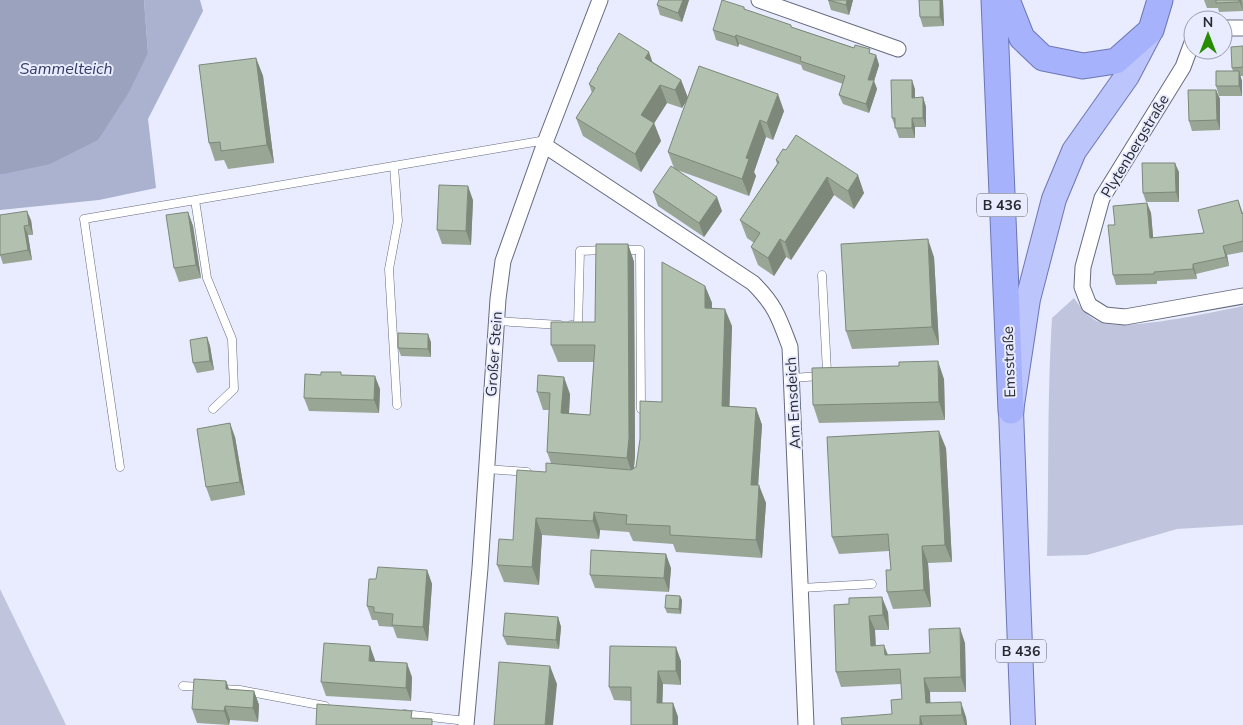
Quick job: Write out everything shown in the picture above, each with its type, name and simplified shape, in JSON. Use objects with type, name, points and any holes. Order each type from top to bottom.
[{"type":"highway","name":"Emsstraße","points":[[994,0],[1011,411]]},
{"type":"highway","points":[[1007,0],[1022,38],[1043,58],[1083,66],[1116,61],[1151,30],[1160,0]]},
{"type":"main road","points":[[1011,411],[1028,299],[1054,199],[1074,151],[1127,76],[1151,30]]},
{"type":"main road","name":"Emsstraße","points":[[1011,411],[1023,725]]},
{"type":"street","name":"Großer Stein","points":[[466,723],[487,469],[496,321],[503,261],[545,142],[600,0]]},
{"type":"street","points":[[759,0],[898,49]]},
{"type":"street","name":"Plytenbergstraße","points":[[1186,60],[1102,198],[1083,267],[1082,287],[1089,305],[1105,315],[1126,317],[1243,296]]},
{"type":"street","name":"Am Emsdeich","points":[[545,142],[753,282],[768,298],[778,315],[790,348],[806,725]]},
{"type":"lane","points":[[120,467],[84,219],[545,142]]},
{"type":"lane","points":[[394,166],[398,221],[389,269],[396,405]]},
{"type":"lane","points":[[195,200],[207,278],[232,339],[234,389],[213,409]]},
{"type":"lane","points":[[496,321],[578,326],[580,251],[640,250],[641,416]]},
{"type":"lane","points":[[792,378],[820,376],[827,372],[822,275]]},
{"type":"lane","points":[[487,469],[533,472]]},
{"type":"lane","points":[[801,588],[872,584]]},
{"type":"lane","points":[[183,686],[240,690],[312,705],[331,707]]},
{"type":"lane","points":[[399,714],[466,723]]},
{"type":"shaded area","points":[[144,0],[200,0],[203,11],[148,119],[156,188],[99,200],[0,210],[0,174],[4,174],[148,53]]},
{"type":"shaded area","points":[[1074,298],[1092,318],[1099,322],[1128,325],[1170,320],[1243,306],[1243,525],[1177,529],[1087,555],[1047,556],[1052,318]]},
{"type":"shaded area","points":[[0,589],[66,725],[0,725]]},
{"type":"water","name":"Sammelteich","points":[[0,0],[144,0],[148,53],[129,92],[98,140],[50,164],[4,174],[0,174]]},
{"type":"building","points":[[659,0],[683,0],[678,13],[657,5]]},
{"type":"building","points":[[722,0],[791,25],[791,27],[854,48],[855,45],[870,49],[869,53],[876,55],[868,80],[874,80],[866,104],[839,95],[845,76],[800,61],[801,57],[736,35],[735,37],[713,30]]},
{"type":"building","points":[[828,0],[847,0],[846,5]]},
{"type":"building","points":[[919,0],[940,0],[940,17],[920,17]]},
{"type":"building","points":[[1216,0],[1239,0],[1239,2],[1216,3]]},
{"type":"building","points":[[619,33],[649,52],[645,58],[681,80],[675,90],[660,85],[641,115],[654,123],[635,154],[576,118],[595,88],[589,84]]},
{"type":"building","points":[[1243,46],[1243,67],[1232,68],[1233,47]]},
{"type":"building","points":[[256,58],[267,145],[221,151],[220,142],[209,143],[199,65]]},
{"type":"building","points":[[699,66],[778,94],[767,123],[760,120],[746,158],[749,159],[742,179],[668,152]]},
{"type":"building","points":[[1216,71],[1239,71],[1239,86],[1216,86]]},
{"type":"building","points":[[891,80],[912,80],[912,98],[923,97],[923,118],[912,118],[912,128],[895,128],[895,118],[892,118]]},
{"type":"building","points":[[1188,90],[1216,90],[1217,120],[1189,121]]},
{"type":"building","points":[[796,135],[858,175],[848,191],[827,177],[785,242],[780,239],[768,258],[751,247],[760,233],[740,220],[779,162],[776,160],[783,149],[786,150]]},
{"type":"building","points":[[1142,163],[1175,163],[1176,192],[1143,193]]},
{"type":"building","points":[[671,166],[717,197],[699,223],[653,192]]},
{"type":"building","points":[[439,185],[468,186],[466,231],[437,230]]},
{"type":"building","points":[[1238,200],[1243,213],[1243,241],[1223,246],[1226,257],[1193,264],[1193,269],[1154,272],[1154,274],[1113,275],[1108,225],[1115,225],[1113,206],[1147,203],[1150,238],[1204,233],[1198,210]]},
{"type":"building","points":[[27,211],[29,225],[24,226],[28,250],[0,255],[0,215]]},
{"type":"building","points":[[188,212],[196,265],[174,268],[166,215]]},
{"type":"building","points":[[928,239],[932,327],[846,331],[841,244]]},
{"type":"building","points":[[596,244],[628,244],[629,438],[627,458],[547,452],[550,393],[537,392],[538,375],[564,377],[561,413],[590,415],[595,345],[551,345],[551,322],[595,322]]},
{"type":"building","points":[[662,262],[705,286],[705,308],[725,309],[722,406],[756,408],[751,485],[759,485],[756,540],[670,535],[670,526],[626,524],[627,515],[594,512],[593,521],[536,518],[532,567],[497,565],[499,539],[513,540],[517,470],[546,472],[546,463],[631,470],[636,467],[640,439],[640,401],[662,402]]},
{"type":"building","points":[[398,333],[428,334],[428,349],[398,348]]},
{"type":"building","points":[[207,337],[210,361],[193,363],[190,340]]},
{"type":"building","points":[[938,361],[939,402],[813,405],[812,368],[899,366],[899,362]]},
{"type":"building","points":[[321,372],[341,372],[341,375],[375,376],[374,400],[304,398],[305,374],[321,375]]},
{"type":"building","points":[[230,423],[240,482],[206,487],[197,429]]},
{"type":"building","points":[[939,431],[945,545],[922,546],[924,590],[887,592],[886,570],[891,570],[888,534],[832,537],[827,437]]},
{"type":"building","points":[[591,550],[666,554],[664,578],[590,575]]},
{"type":"building","points":[[378,567],[427,570],[423,627],[392,625],[393,614],[374,612],[374,607],[367,606],[369,579],[376,579]]},
{"type":"building","points":[[666,595],[680,596],[679,609],[665,608]]},
{"type":"building","points":[[882,597],[883,615],[869,616],[871,646],[884,645],[885,655],[930,653],[929,629],[960,628],[961,677],[924,678],[926,703],[961,702],[962,715],[920,716],[920,725],[842,725],[841,718],[892,714],[891,700],[902,699],[900,669],[836,672],[834,605],[849,604],[849,598]]},
{"type":"building","points":[[505,613],[558,617],[556,640],[503,636]]},
{"type":"building","points":[[324,643],[370,646],[369,661],[407,663],[406,688],[321,682]]},
{"type":"building","points":[[610,646],[676,647],[676,671],[658,671],[657,703],[673,703],[673,725],[631,725],[631,687],[609,687]]},
{"type":"building","points":[[499,662],[550,666],[545,725],[494,725]]},
{"type":"building","points":[[194,679],[226,681],[226,689],[254,691],[253,708],[225,706],[224,711],[192,709]]},
{"type":"building","points":[[317,704],[412,711],[411,718],[432,719],[432,725],[316,725]]}]
